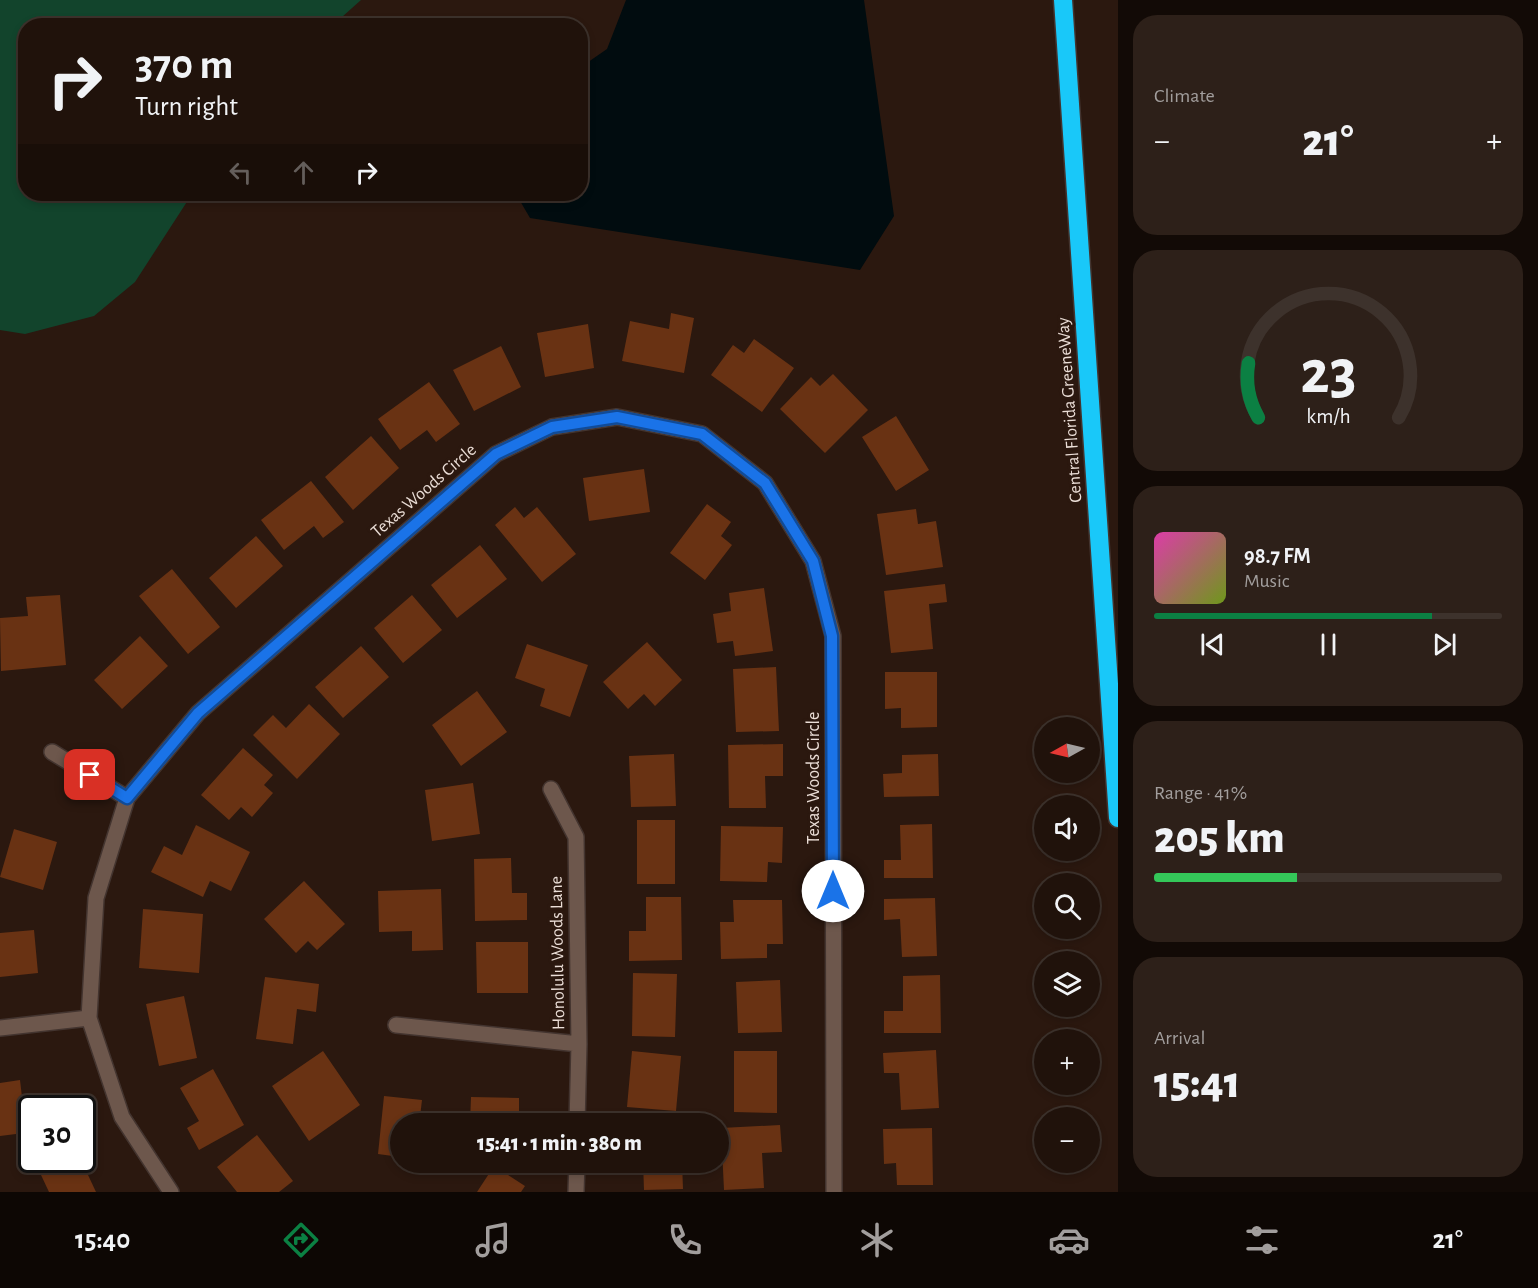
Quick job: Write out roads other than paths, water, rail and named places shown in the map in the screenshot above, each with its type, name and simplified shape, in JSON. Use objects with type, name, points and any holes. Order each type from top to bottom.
[{"type":"highway","name":"Central Florida GreeneWay","points":[[1063,0],[1118,818]]},
{"type":"street","name":"Texas Woods Circle","points":[[171,1192],[122,1117],[89,1018],[96,898],[127,798],[198,713],[496,454],[552,427],[617,417],[702,434],[765,483],[813,561],[832,636],[834,1192]]},
{"type":"street","points":[[52,753],[127,798]]},
{"type":"street","name":"Honolulu Woods Lane","points":[[551,789],[576,837],[578,1113]]},
{"type":"street","points":[[0,1028],[89,1018]]},
{"type":"street","points":[[396,1025],[579,1044]]},
{"type":"street","points":[[576,1192],[577,1173]]}]
